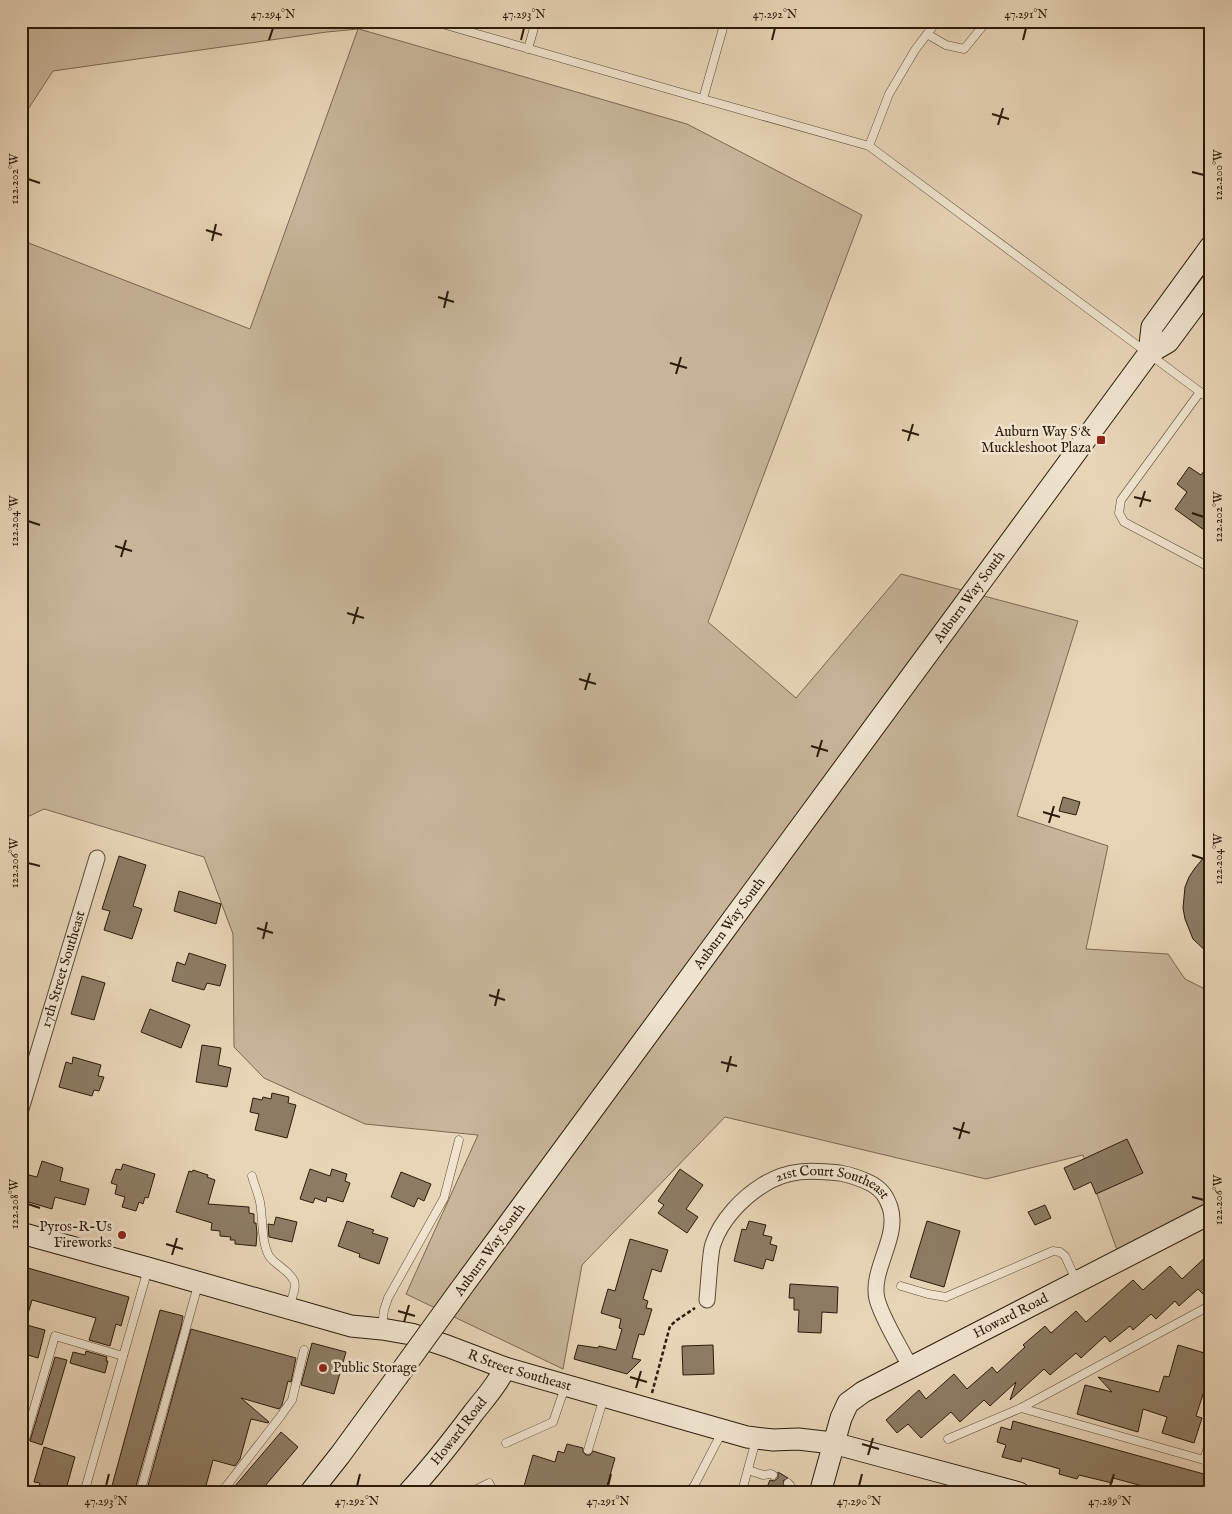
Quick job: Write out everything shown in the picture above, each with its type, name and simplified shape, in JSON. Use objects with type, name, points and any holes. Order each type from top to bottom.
[{"type":"street","name":"Auburn Way South","points":[[1149,353],[1152,327],[1211,246]]},
{"type":"street","name":"Auburn Way South","points":[[310,1493],[340,1455],[1149,353],[1168,342],[1211,284]]},
{"type":"street","name":"17th Street Southeast","points":[[21,1109],[97,858]]},
{"type":"street","name":"21st Court Southeast","points":[[707,1300],[712,1245],[722,1224],[756,1189],[776,1177],[798,1171],[822,1171],[845,1174],[865,1181],[881,1190],[887,1198],[892,1215],[892,1228],[877,1283],[877,1298],[910,1367]]},
{"type":"street","name":"Howard Road","points":[[820,1493],[841,1418],[848,1404],[863,1392],[1211,1213]]},
{"type":"street","name":"R Street Southeast","points":[[21,1234],[350,1326],[411,1334],[505,1368],[747,1437],[773,1440],[798,1439],[833,1443],[1019,1493]]},
{"type":"street","name":"Howard Road","points":[[408,1493],[454,1438],[505,1368]]},
{"type":"lane","points":[[432,21],[869,146],[1211,400]]},
{"type":"lane","points":[[528,49],[536,21]]},
{"type":"lane","points":[[703,99],[725,21]]},
{"type":"lane","points":[[869,146],[890,94],[915,50],[937,21]]},
{"type":"lane","points":[[927,34],[946,45],[964,49],[986,21]]},
{"type":"lane","points":[[1200,392],[1121,500],[1119,513],[1124,522],[1211,568]]},
{"type":"lane","points":[[382,1329],[384,1310],[388,1298],[444,1198],[459,1140]]},
{"type":"lane","points":[[252,1176],[260,1202],[264,1245],[270,1257],[294,1281],[288,1309]]},
{"type":"lane","points":[[901,1286],[928,1294],[946,1296],[1054,1252],[1060,1252],[1065,1256],[1077,1282]]},
{"type":"lane","points":[[84,1493],[148,1268]]},
{"type":"lane","points":[[140,1493],[198,1283]]},
{"type":"lane","points":[[948,1439],[1021,1408],[1211,1304]]},
{"type":"lane","points":[[21,1453],[55,1336],[123,1356]]},
{"type":"lane","points":[[221,1493],[292,1400],[304,1350]]},
{"type":"lane","points":[[506,1443],[553,1422],[566,1385]]},
{"type":"lane","points":[[588,1450],[604,1396]]},
{"type":"lane","points":[[1021,1408],[1208,1461],[1211,1437]]},
{"type":"lane","points":[[687,1493],[694,1486],[724,1430]]},
{"type":"lane","points":[[746,1493],[742,1491],[757,1438]]},
{"type":"lane","points":[[748,1470],[763,1475],[765,1480],[771,1478]]},
{"type":"lane","points":[[469,1493],[489,1483],[494,1493]]},
{"type":"path","points":[[647,1408],[670,1326],[707,1300]]},
{"type":"shaded area","points":[[21,21],[360,21],[359,29],[687,124],[862,215],[708,622],[796,698],[901,574],[1078,621],[1017,816],[1108,846],[1086,949],[1168,954],[1185,979],[1211,992],[1211,1203],[1117,1250],[1083,1155],[986,1179],[725,1117],[582,1265],[563,1369],[406,1294],[478,1135],[365,1124],[264,1078],[234,1047],[233,934],[204,857],[44,809],[21,820],[21,240],[250,329],[358,29],[53,71],[21,120]]},
{"type":"building","points":[[1211,462],[1211,535],[1175,509],[1187,492],[1177,484],[1189,467],[1201,475]]},
{"type":"building","points":[[1063,797],[1080,802],[1076,815],[1059,811]]},
{"type":"building","points":[[1211,849],[1211,956],[1193,939],[1183,908],[1185,887],[1189,877]]},
{"type":"building","points":[[119,856],[146,865],[133,906],[142,909],[132,939],[104,930],[110,911],[102,909]]},
{"type":"building","points":[[179,891],[221,904],[216,924],[174,911]]},
{"type":"building","points":[[189,953],[226,965],[220,986],[207,983],[204,990],[172,981],[177,962],[185,965]]},
{"type":"building","points":[[82,976],[105,983],[94,1020],[71,1014]]},
{"type":"building","points":[[150,1009],[190,1025],[181,1048],[141,1032]]},
{"type":"building","points":[[202,1045],[221,1048],[218,1065],[231,1068],[227,1087],[196,1082]]},
{"type":"building","points":[[73,1057],[101,1065],[98,1076],[104,1077],[99,1091],[94,1090],[92,1096],[59,1087],[66,1062],[72,1064]]},
{"type":"building","points":[[272,1093],[289,1097],[288,1103],[296,1105],[287,1138],[255,1130],[259,1114],[250,1112],[253,1098],[262,1100],[263,1097],[271,1099]]},
{"type":"building","points":[[1127,1139],[1143,1173],[1096,1194],[1091,1182],[1074,1190],[1064,1168]]},
{"type":"building","points":[[42,1161],[63,1168],[60,1181],[89,1189],[85,1205],[55,1197],[52,1209],[22,1200],[29,1175],[37,1177]]},
{"type":"building","points":[[123,1164],[155,1174],[148,1198],[145,1197],[143,1204],[139,1202],[136,1211],[122,1207],[125,1197],[115,1194],[117,1185],[111,1183],[116,1169],[121,1170]]},
{"type":"building","points":[[310,1169],[330,1176],[332,1169],[347,1174],[345,1181],[350,1183],[343,1202],[327,1197],[326,1202],[315,1198],[313,1203],[300,1199]]},
{"type":"building","points":[[680,1169],[703,1185],[686,1209],[698,1217],[687,1233],[658,1213],[664,1205],[658,1201]]},
{"type":"building","points":[[193,1170],[208,1175],[207,1177],[215,1180],[208,1204],[249,1207],[249,1213],[254,1214],[254,1223],[256,1223],[256,1246],[235,1244],[235,1240],[230,1240],[231,1237],[220,1236],[220,1231],[211,1230],[212,1223],[176,1212],[189,1171],[192,1172]]},
{"type":"building","points":[[401,1172],[431,1184],[424,1201],[418,1198],[414,1207],[391,1197]]},
{"type":"building","points":[[1045,1205],[1051,1218],[1035,1225],[1028,1212]]},
{"type":"building","points":[[276,1217],[297,1222],[292,1242],[269,1237],[268,1224],[274,1225]]},
{"type":"building","points":[[347,1221],[374,1230],[372,1233],[388,1238],[379,1264],[359,1257],[360,1254],[338,1246]]},
{"type":"building","points":[[749,1221],[766,1225],[763,1235],[772,1237],[770,1244],[777,1246],[773,1261],[766,1259],[763,1269],[734,1261],[742,1229],[746,1230]]},
{"type":"building","points":[[927,1221],[960,1231],[944,1287],[910,1277]]},
{"type":"building","points":[[630,1239],[668,1250],[661,1272],[652,1269],[643,1299],[648,1301],[646,1308],[652,1309],[644,1335],[639,1334],[632,1358],[641,1360],[627,1374],[574,1359],[578,1345],[598,1348],[599,1346],[616,1350],[622,1329],[619,1328],[621,1319],[601,1313],[608,1289],[615,1291]]},
{"type":"building","points":[[1211,1252],[1211,1289],[1204,1295],[1198,1289],[1179,1306],[1175,1301],[1156,1319],[1151,1314],[1133,1330],[1130,1326],[1110,1342],[1105,1336],[1081,1358],[1076,1353],[1050,1375],[1044,1369],[1010,1400],[1016,1382],[990,1406],[984,1400],[960,1422],[951,1412],[921,1438],[908,1424],[897,1433],[886,1420],[919,1390],[926,1399],[954,1374],[967,1389],[992,1367],[997,1373],[1025,1347],[1023,1345],[1045,1326],[1051,1333],[1076,1311],[1086,1322],[1133,1280],[1143,1290],[1170,1266],[1182,1279]]},
{"type":"building","points":[[21,1266],[129,1297],[121,1326],[116,1324],[110,1346],[89,1340],[96,1318],[32,1300],[25,1324],[23,1324],[45,1330],[38,1358],[21,1353]]},
{"type":"building","points":[[790,1284],[838,1287],[837,1313],[822,1312],[821,1333],[798,1332],[799,1310],[794,1310],[794,1298],[789,1298]]},
{"type":"building","points":[[160,1310],[183,1316],[181,1327],[134,1493],[110,1493]]},
{"type":"building","points":[[191,1329],[296,1358],[291,1382],[288,1381],[282,1405],[279,1409],[241,1398],[269,1422],[251,1419],[240,1459],[235,1466],[213,1460],[204,1493],[146,1493]]},
{"type":"building","name":"Public Storage","points":[[312,1343],[346,1352],[334,1394],[301,1385]]},
{"type":"building","points":[[713,1345],[714,1374],[683,1375],[682,1346]]},
{"type":"building","points":[[1178,1345],[1211,1355],[1211,1383],[1207,1382],[1196,1416],[1202,1418],[1194,1443],[1162,1433],[1167,1417],[1143,1409],[1138,1432],[1077,1414],[1085,1385],[1112,1392],[1098,1377],[1159,1392],[1164,1376],[1169,1377]]},
{"type":"building","points":[[86,1351],[107,1357],[105,1373],[70,1363],[73,1352],[85,1355]]},
{"type":"building","points":[[55,1357],[67,1360],[42,1445],[30,1441]]},
{"type":"building","points":[[1013,1421],[1211,1476],[1211,1493],[1156,1493],[1157,1490],[1113,1478],[1112,1483],[1079,1475],[1077,1479],[1059,1474],[1060,1469],[1022,1458],[1021,1462],[1002,1457],[1006,1445],[997,1442],[1001,1427],[1011,1430]]},
{"type":"building","points":[[281,1432],[298,1447],[259,1493],[229,1493]]},
{"type":"building","points":[[567,1444],[583,1448],[583,1452],[586,1455],[590,1455],[593,1451],[615,1458],[605,1493],[588,1490],[587,1493],[522,1493],[533,1455],[555,1462],[558,1451],[564,1453]]},
{"type":"building","points":[[44,1447],[75,1457],[65,1493],[37,1493],[40,1483],[34,1482]]},
{"type":"building","points":[[778,1472],[788,1478],[783,1481],[785,1489],[783,1493],[778,1493],[767,1487],[770,1480],[774,1481],[778,1478]]},
{"type":"place","name":"Auburn Way S & Muckleshoot Plaza","points":[[1101,440]]},
{"type":"place","name":"Pyros-R-Us Fireworks","points":[[122,1235]]},
{"type":"place","name":"Public Storage","points":[[323,1368]]}]
